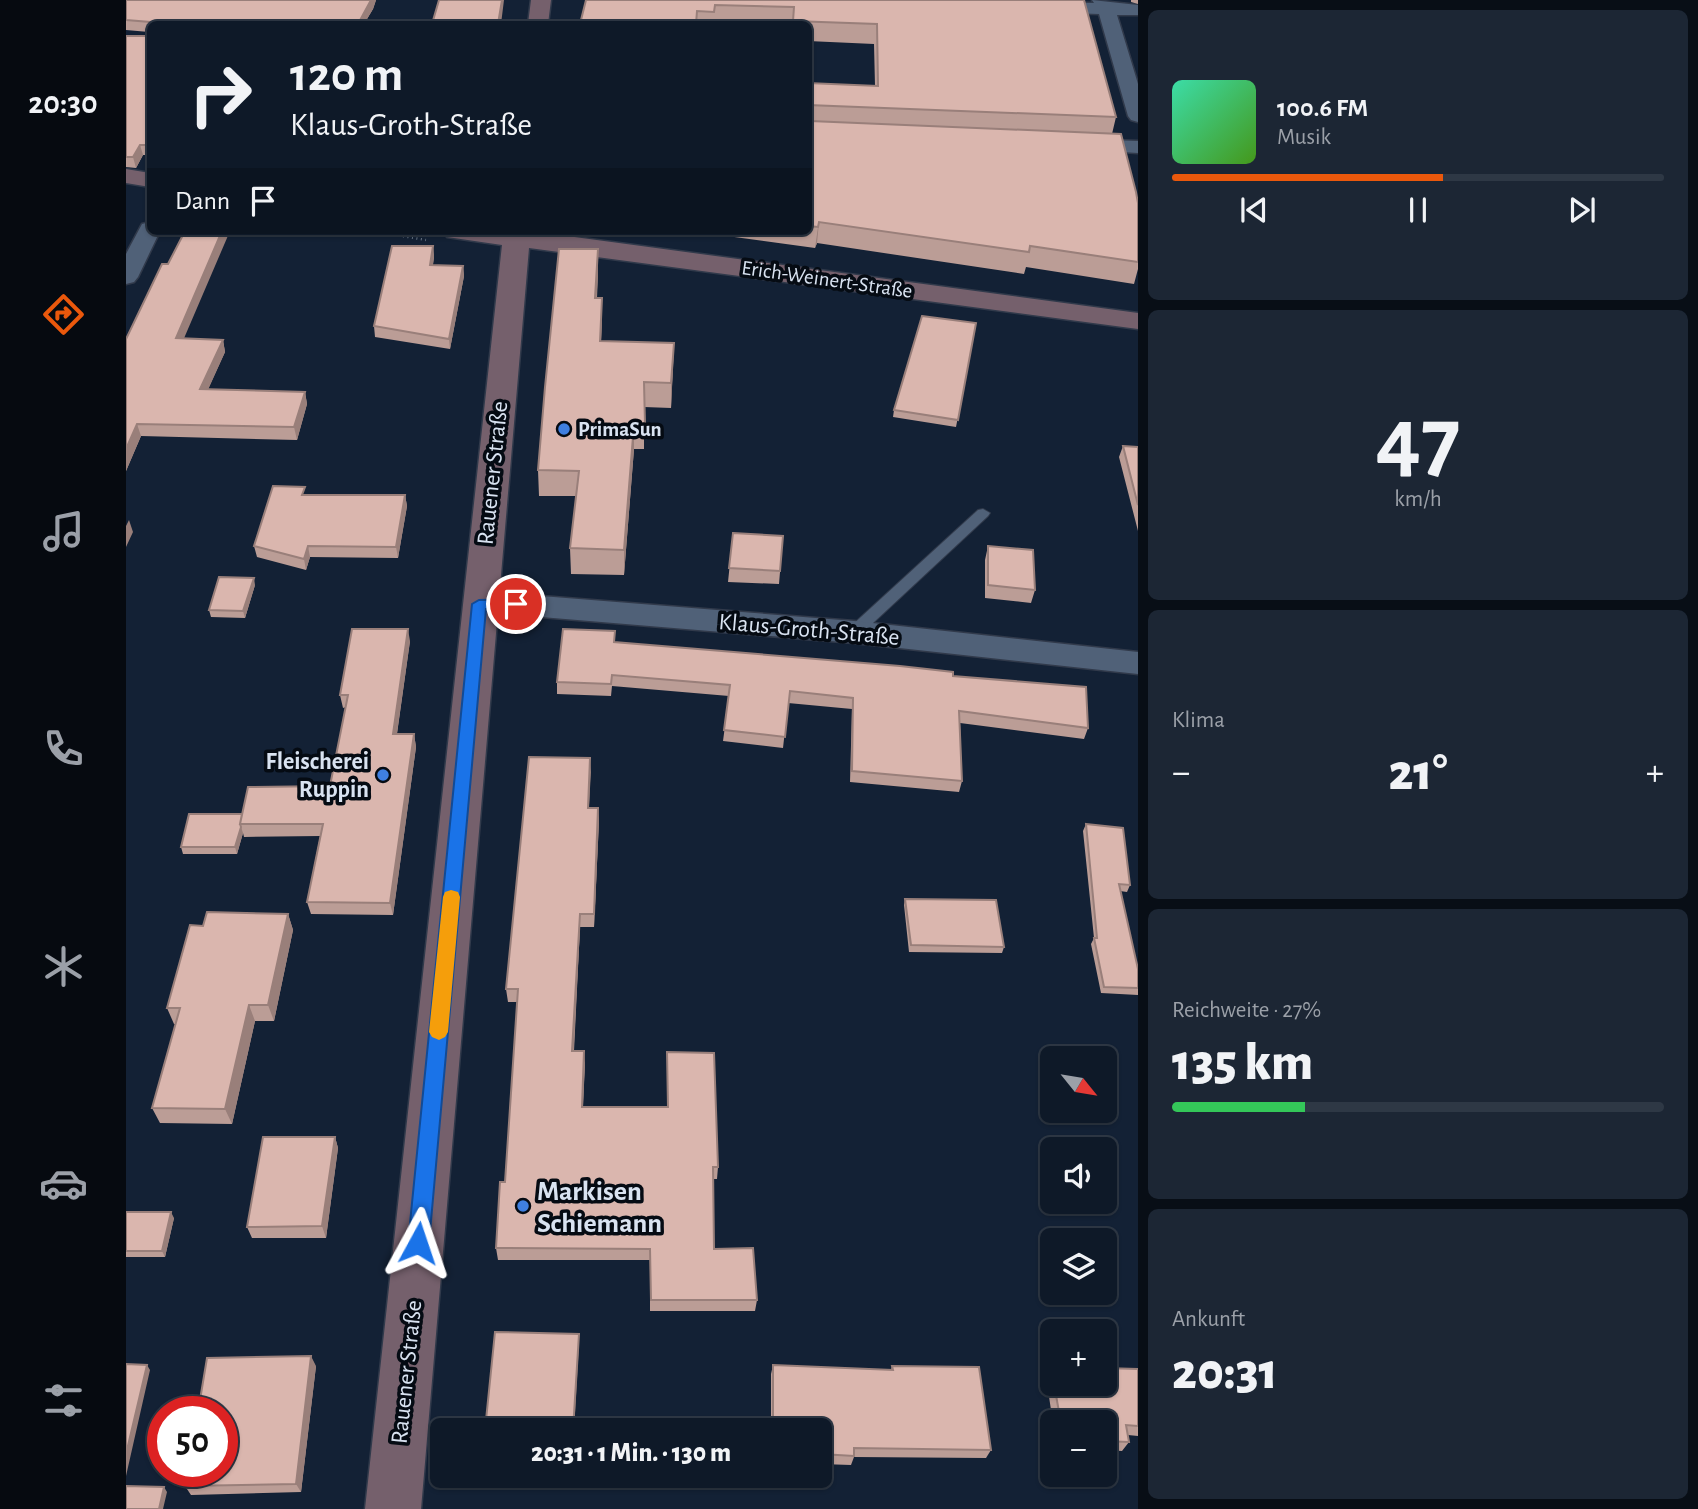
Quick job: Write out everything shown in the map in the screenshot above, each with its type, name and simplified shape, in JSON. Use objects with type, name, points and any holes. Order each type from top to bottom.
[{"type":"main road","points":[[538,21],[541,0]]},
{"type":"main road","points":[[126,176],[147,180]]},
{"type":"main road","name":"Erich-Weinert-Straße","points":[[516,235],[1138,321]]},
{"type":"main road","name":"Rauener Straße","points":[[393,1509],[516,235]]},
{"type":"street","points":[[1103,4],[1138,116]]},
{"type":"street","points":[[1026,7],[1103,4],[1138,9]]},
{"type":"street","points":[[1062,144],[1138,147]]},
{"type":"street","points":[[126,277],[147,235]]},
{"type":"street","name":"Klaus-Groth-Straße","points":[[479,604],[516,604],[854,632],[1138,663]]},
{"type":"lane","points":[[854,632],[983,513]]},
{"type":"building","points":[[126,0],[371,0],[360,21],[126,20]]},
{"type":"building","points":[[439,0],[502,0],[498,21],[433,21]]},
{"type":"building","points":[[586,0],[1084,0],[1116,117],[812,105],[812,83],[878,86],[877,24],[793,21],[794,7],[715,5],[714,12],[697,11],[696,21],[581,21]]},
{"type":"building","points":[[126,36],[147,36],[147,145],[140,145],[133,157],[126,157]]},
{"type":"building","points":[[812,121],[1121,134],[1138,203],[1138,262],[1030,246],[1029,252],[819,222],[818,227],[812,226]]},
{"type":"building","points":[[183,235],[220,235],[176,338],[223,340],[200,389],[305,392],[294,427],[137,424],[126,449],[126,339],[162,264],[168,264]]},
{"type":"building","points":[[392,246],[433,246],[430,265],[463,266],[449,339],[374,326]]},
{"type":"building","points":[[559,249],[598,249],[595,298],[602,298],[600,341],[674,343],[671,383],[644,382],[645,424],[634,424],[624,550],[570,548],[579,471],[538,470]]},
{"type":"building","points":[[922,316],[976,323],[958,420],[894,410]]},
{"type":"building","points":[[1123,446],[1138,447],[1138,505]]},
{"type":"building","points":[[273,486],[305,487],[302,495],[405,495],[396,547],[308,546],[304,559],[254,546]]},
{"type":"building","points":[[733,533],[783,536],[780,571],[729,568]]},
{"type":"building","points":[[988,546],[1033,550],[1035,590],[988,585]]},
{"type":"building","points":[[219,577],[254,578],[243,611],[209,610]]},
{"type":"building","points":[[352,629],[408,629],[393,734],[414,734],[390,903],[307,902],[323,824],[240,824],[248,787],[330,786],[348,695],[340,695]]},
{"type":"building","points":[[563,629],[615,631],[614,642],[900,666],[953,672],[953,676],[1086,687],[1088,728],[959,711],[962,781],[852,771],[853,698],[790,691],[785,737],[724,730],[730,685],[612,675],[611,684],[557,682]]},
{"type":"building","points":[[529,757],[590,758],[588,808],[598,808],[594,914],[580,914],[572,1051],[584,1051],[582,1107],[668,1107],[667,1052],[714,1053],[718,1167],[713,1167],[714,1249],[753,1248],[757,1300],[651,1300],[650,1249],[496,1248],[500,1182],[505,1182],[518,989],[506,989]]},
{"type":"building","points":[[189,814],[242,814],[235,847],[181,847]]},
{"type":"building","points":[[1086,824],[1123,828],[1130,885],[1119,884],[1138,969],[1138,988],[1104,987],[1094,938],[1097,938]]},
{"type":"building","points":[[905,899],[996,900],[1004,947],[911,945]]},
{"type":"building","points":[[207,912],[288,914],[268,1005],[249,1005],[225,1109],[152,1108],[180,1008],[167,1008],[190,925],[203,926]]},
{"type":"building","points":[[263,1137],[335,1137],[322,1226],[247,1227]]},
{"type":"building","points":[[126,1212],[171,1212],[162,1251],[126,1251]]},
{"type":"building","points":[[495,1332],[579,1334],[574,1418],[486,1418]]},
{"type":"building","points":[[311,1356],[296,1484],[238,1485],[238,1396],[201,1396],[207,1358]]},
{"type":"building","points":[[126,1364],[147,1365],[126,1454]]},
{"type":"building","points":[[773,1365],[893,1370],[892,1366],[979,1367],[991,1450],[854,1448],[854,1456],[832,1455],[832,1418],[773,1418]]},
{"type":"building","points":[[1117,1368],[1138,1369],[1138,1426],[1126,1425],[1129,1442],[1117,1442],[1117,1410],[1059,1410],[1056,1396],[1117,1396]]},
{"type":"building","points":[[126,1486],[164,1487],[159,1509],[126,1509]]},
{"type":"slow traffic","points":[[439,1032],[451,897]]},
{"type":"place","name":"PrimaSun","points":[[564,429]]},
{"type":"place","name":"Fleischerei Ruppin","points":[[383,775]]},
{"type":"place","name":"Markisen Schiemann","points":[[523,1206]]},
{"type":"route","points":[[418,1243],[479,604],[516,604]]}]
